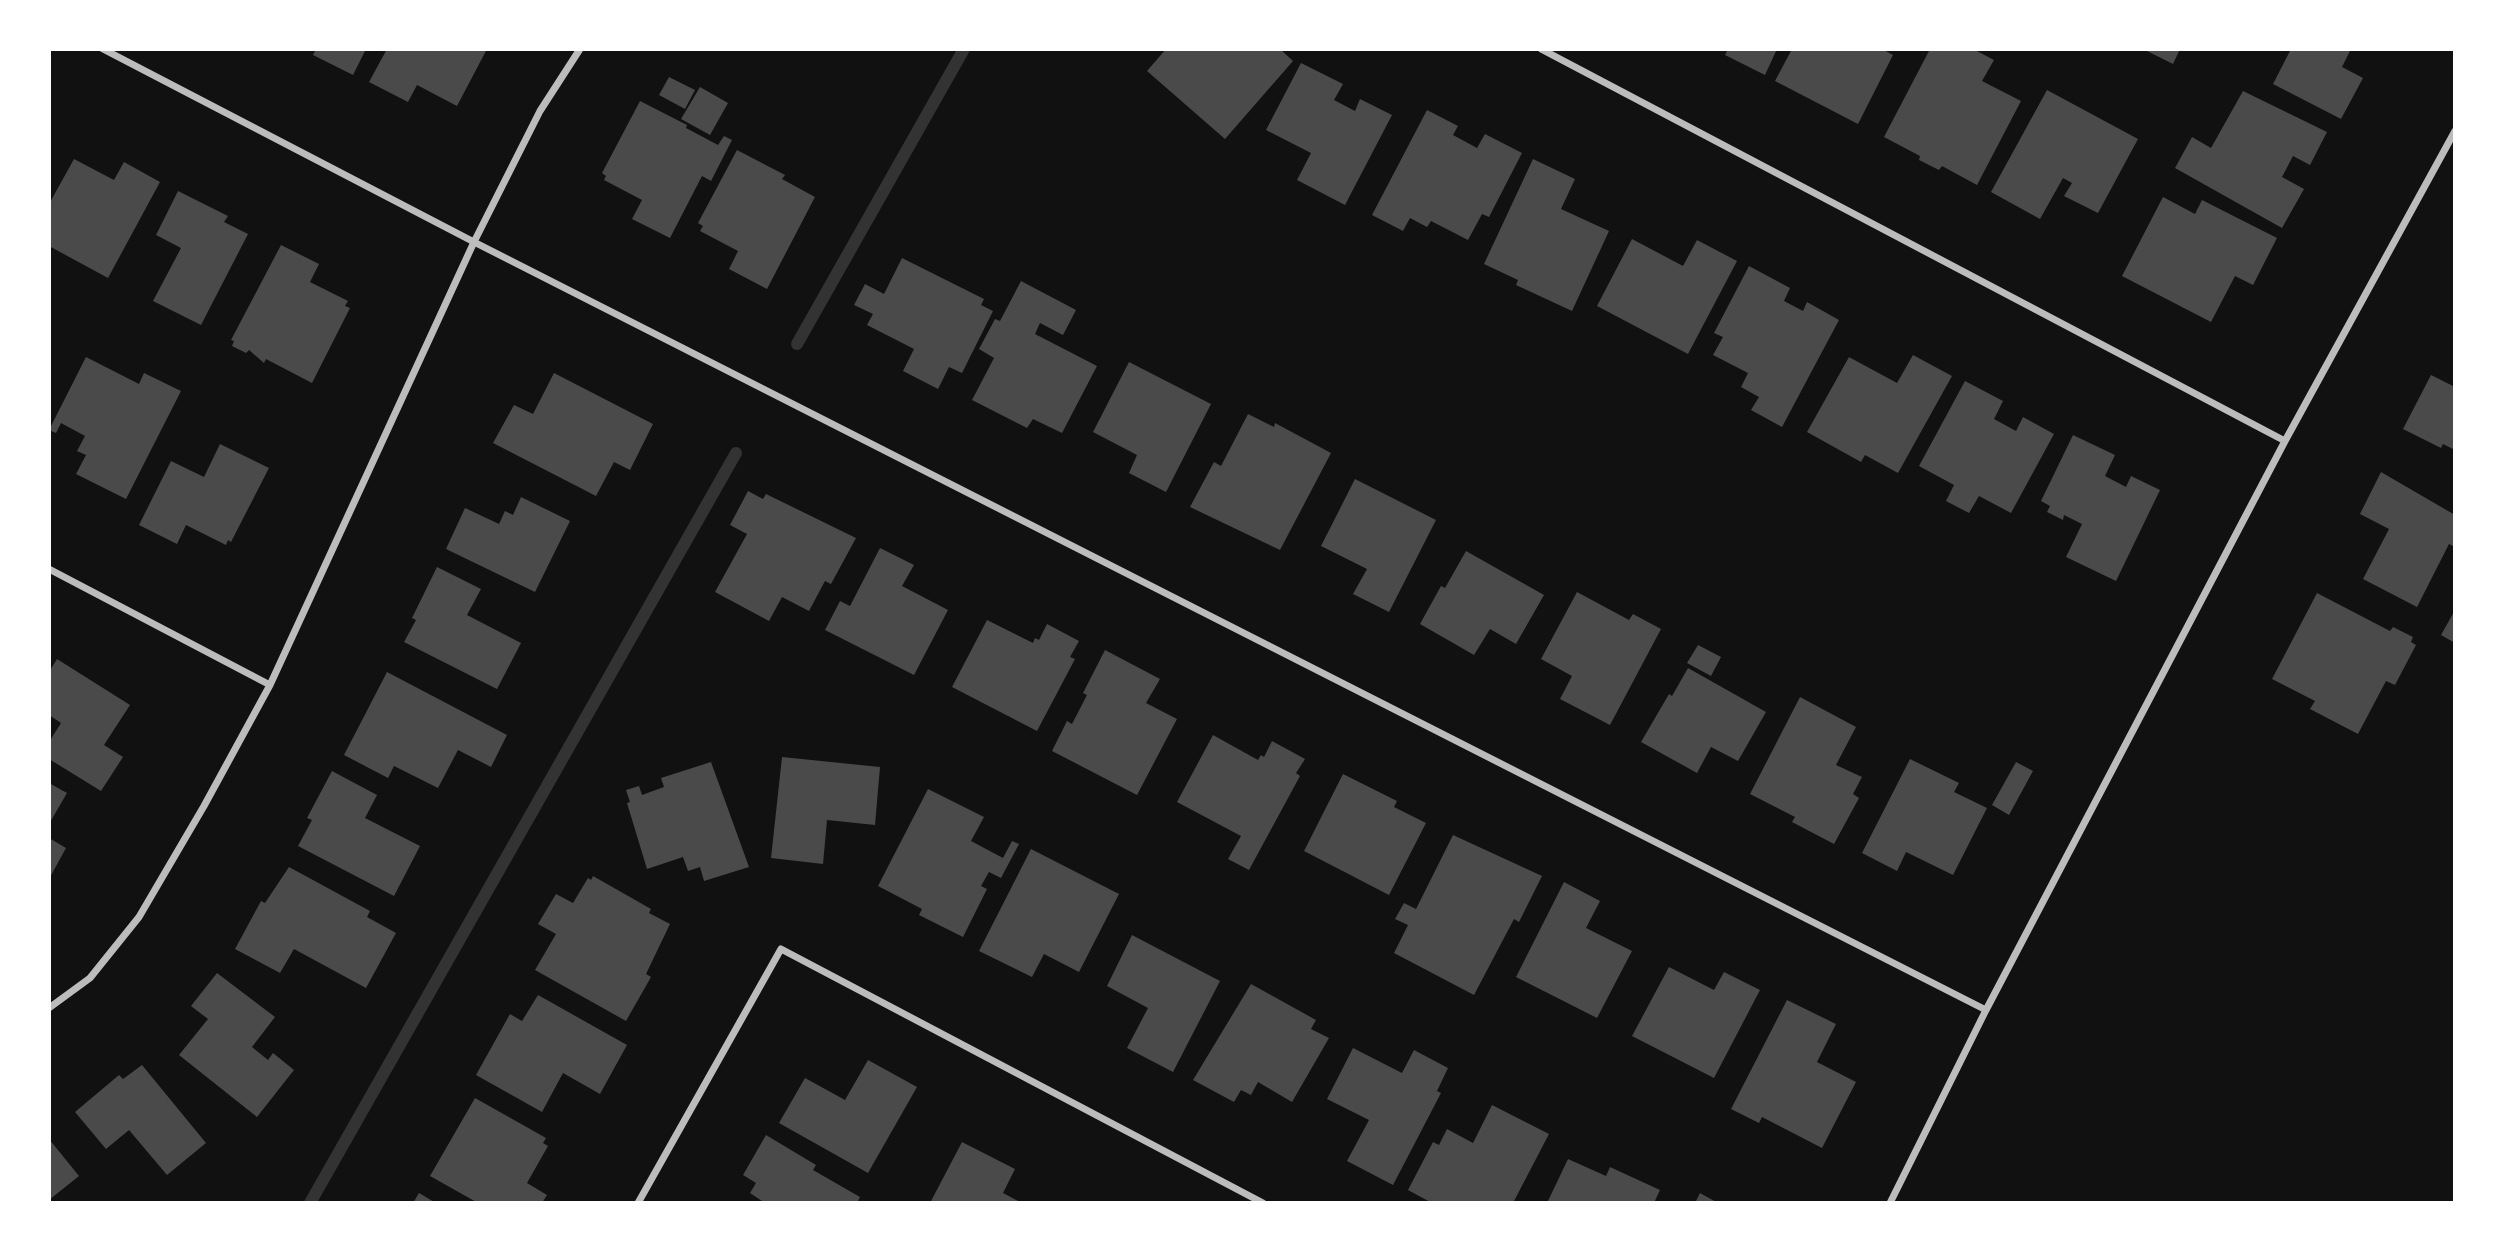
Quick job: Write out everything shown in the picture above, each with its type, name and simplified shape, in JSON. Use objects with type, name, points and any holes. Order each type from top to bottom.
[{"type":"street","points":[[103,49],[474,242],[1986,1010]]},
{"type":"street","points":[[49,1007],[90,978],[138,917],[204,806],[270,685],[474,242],[540,111],[580,49]]},
{"type":"street","points":[[1541,49],[2285,441]]},
{"type":"street","points":[[1891,1203],[1986,1010],[2285,441],[2455,131]]},
{"type":"street","points":[[49,569],[270,685]]},
{"type":"street","points":[[638,1203],[781,949],[1263,1203]]},
{"type":"building","points":[[316,49],[366,49],[353,75],[313,55]]},
{"type":"building","points":[[387,49],[487,49],[457,106],[417,85],[408,102],[369,82]]},
{"type":"building","points":[[1166,49],[1280,49],[1293,61],[1225,139],[1147,71]]},
{"type":"building","points":[[1728,49],[1777,49],[1765,75],[1725,55]]},
{"type":"building","points":[[1792,49],[1882,49],[1893,55],[1858,124],[1775,81]]},
{"type":"building","points":[[1930,49],[1973,49],[1994,60],[1982,81],[2021,101],[1977,185],[1942,166],[1939,170],[1919,160],[1920,156],[1884,137]]},
{"type":"building","points":[[2143,49],[2180,49],[2173,64]]},
{"type":"building","points":[[2291,49],[2351,49],[2342,67],[2363,78],[2341,119],[2273,84]]},
{"type":"building","points":[[1301,63],[1343,84],[1334,100],[1355,111],[1360,99],[1392,115],[1345,205],[1297,180],[1311,153],[1266,130]]},
{"type":"building","points":[[669,77],[695,90],[685,109],[659,95]]},
{"type":"building","points":[[700,87],[728,103],[710,135],[681,119]]},
{"type":"building","points":[[2047,90],[2138,139],[2098,213],[2064,196],[2072,183],[2063,178],[2040,219],[1991,192]]},
{"type":"building","points":[[2243,91],[2327,132],[2310,165],[2293,156],[2282,177],[2304,189],[2282,228],[2175,168],[2192,137],[2211,148]]},
{"type":"building","points":[[640,101],[687,125],[686,128],[718,145],[724,136],[732,140],[711,181],[702,176],[670,238],[632,219],[642,200],[604,180],[606,176],[602,173]]},
{"type":"building","points":[[1427,110],[1458,126],[1453,135],[1477,148],[1485,134],[1522,153],[1489,217],[1482,214],[1468,240],[1431,221],[1427,227],[1410,218],[1403,231],[1372,215]]},
{"type":"building","points":[[737,150],[785,175],[782,179],[815,197],[767,289],[729,269],[738,251],[700,231],[703,226],[698,223]]},
{"type":"building","points":[[74,159],[114,180],[124,162],[160,182],[108,278],[49,246],[49,204]]},
{"type":"building","points":[[1533,159],[1575,179],[1561,209],[1609,231],[1572,311],[1516,285],[1518,280],[1484,264]]},
{"type":"building","points":[[178,191],[228,216],[224,222],[248,234],[201,325],[153,301],[181,248],[156,235]]},
{"type":"building","points":[[2163,197],[2195,214],[2202,200],[2277,238],[2253,285],[2235,276],[2211,322],[2122,276]]},
{"type":"building","points":[[1632,239],[1683,266],[1697,240],[1737,261],[1688,354],[1597,306]]},
{"type":"building","points":[[281,245],[319,264],[310,282],[348,301],[345,306],[350,308],[312,383],[266,359],[264,363],[249,350],[246,353],[232,346],[234,341],[231,340]]},
{"type":"building","points":[[902,258],[984,299],[981,305],[993,311],[962,373],[949,367],[938,389],[903,371],[914,349],[867,325],[873,314],[854,305],[865,284],[884,294]]},
{"type":"building","points":[[1749,266],[1790,288],[1784,301],[1803,311],[1807,302],[1839,320],[1782,427],[1751,410],[1759,397],[1741,387],[1748,373],[1713,355],[1723,337],[1714,333]]},
{"type":"building","points":[[1021,281],[1076,310],[1063,335],[1040,323],[1035,334],[1097,366],[1062,433],[1033,419],[1027,428],[972,400],[994,358],[979,349],[995,319],[1000,321]]},
{"type":"building","points":[[1913,355],[1952,376],[1898,473],[1865,455],[1861,462],[1807,432],[1849,357],[1897,383]]},
{"type":"building","points":[[86,357],[139,384],[144,373],[181,391],[126,499],[76,474],[86,455],[77,451],[85,436],[61,423],[56,433],[49,430]]},
{"type":"building","points":[[1129,362],[1211,404],[1166,492],[1129,473],[1137,455],[1093,432]]},
{"type":"building","points":[[554,373],[653,424],[630,470],[614,462],[596,496],[493,443],[514,405],[533,414]]},
{"type":"building","points":[[2431,375],[2455,387],[2455,450],[2443,444],[2441,448],[2403,429]]},
{"type":"building","points":[[1965,381],[2003,401],[1994,419],[2016,431],[2023,417],[2054,434],[2011,513],[1979,496],[1969,513],[1946,501],[1954,485],[1919,466]]},
{"type":"building","points":[[1248,414],[1274,427],[1275,423],[1331,453],[1280,550],[1190,507],[1214,462],[1221,466]]},
{"type":"building","points":[[2073,435],[2115,455],[2105,476],[2126,487],[2131,476],[2160,490],[2116,581],[2066,557],[2082,524],[2064,515],[2063,520],[2047,512],[2050,506],[2041,501]]},
{"type":"building","points":[[220,444],[269,468],[231,542],[228,540],[226,545],[186,525],[177,544],[139,525],[171,461],[204,477]]},
{"type":"building","points":[[2381,472],[2455,515],[2455,547],[2449,544],[2417,607],[2363,579],[2389,529],[2360,514]]},
{"type":"building","points":[[1355,479],[1436,520],[1389,612],[1353,594],[1367,569],[1321,546]]},
{"type":"building","points":[[748,491],[763,499],[766,494],[856,538],[831,584],[825,581],[809,611],[782,597],[769,621],[715,592],[747,534],[730,525]]},
{"type":"building","points":[[521,497],[570,521],[535,592],[446,549],[465,508],[499,524],[505,511],[513,515]]},
{"type":"building","points":[[880,548],[914,565],[902,586],[948,610],[914,675],[825,630],[840,601],[850,606]]},
{"type":"building","points":[[1466,551],[1544,595],[1516,644],[1490,629],[1474,655],[1420,624],[1441,586],[1445,588]]},
{"type":"building","points":[[437,567],[481,589],[467,615],[521,643],[497,689],[404,642],[416,620],[412,618]]},
{"type":"building","points":[[1577,592],[1629,620],[1633,614],[1661,629],[1610,725],[1560,699],[1572,676],[1541,659]]},
{"type":"building","points":[[2317,593],[2390,631],[2393,627],[2413,637],[2411,642],[2416,645],[2395,685],[2386,681],[2358,734],[2310,709],[2315,701],[2272,679]]},
{"type":"building","points":[[2455,610],[2455,643],[2441,635]]},
{"type":"building","points":[[987,620],[1033,643],[1035,638],[1039,640],[1047,624],[1079,641],[1070,657],[1075,659],[1037,731],[952,687]]},
{"type":"building","points":[[1698,645],[1721,657],[1711,676],[1687,663]]},
{"type":"building","points":[[1105,650],[1160,679],[1146,703],[1177,719],[1137,795],[1052,751],[1067,721],[1072,724],[1087,695],[1083,693]]},
{"type":"building","points":[[57,659],[130,705],[104,745],[123,757],[101,791],[49,759],[49,742],[61,723],[49,715],[49,672]]},
{"type":"building","points":[[1688,668],[1766,712],[1738,761],[1711,747],[1697,773],[1641,742]]},
{"type":"building","points":[[387,672],[507,735],[491,767],[458,750],[438,788],[394,766],[388,778],[344,755]]},
{"type":"building","points":[[1800,697],[1856,727],[1836,765],[1862,777],[1853,794],[1859,798],[1834,844],[1792,822],[1795,817],[1750,794]]},
{"type":"building","points":[[1213,735],[1258,760],[1261,755],[1264,757],[1272,741],[1305,759],[1296,773],[1300,776],[1249,870],[1228,859],[1241,836],[1177,802]]},
{"type":"building","points":[[782,757],[880,767],[875,825],[827,820],[823,864],[771,858]]},
{"type":"building","points":[[1910,759],[1959,783],[1954,792],[1987,808],[1953,875],[1906,852],[1897,871],[1862,853]]},
{"type":"building","points":[[711,762],[749,867],[704,881],[700,867],[688,871],[683,857],[647,869],[627,803],[630,802],[626,790],[639,786],[642,795],[664,787],[661,778]]},
{"type":"building","points":[[2016,762],[2033,771],[2009,815],[1992,805]]},
{"type":"building","points":[[332,771],[377,795],[365,818],[420,846],[394,896],[298,846],[312,820],[307,818]]},
{"type":"building","points":[[1343,774],[1397,801],[1394,807],[1426,823],[1389,895],[1304,851]]},
{"type":"building","points":[[49,783],[67,793],[49,824]]},
{"type":"building","points":[[928,789],[984,817],[971,841],[1003,858],[1012,841],[1019,844],[1001,878],[989,872],[981,886],[987,889],[963,937],[919,915],[922,909],[878,886]]},
{"type":"building","points":[[1453,835],[1542,876],[1519,922],[1514,919],[1474,995],[1394,953],[1408,925],[1395,919],[1404,903],[1416,909]]},
{"type":"building","points":[[49,838],[66,848],[49,879]]},
{"type":"building","points":[[1031,849],[1119,894],[1079,972],[1044,954],[1032,977],[979,951]]},
{"type":"building","points":[[289,867],[370,911],[367,917],[396,933],[366,988],[294,949],[280,973],[235,949],[261,901],[265,903]]},
{"type":"building","points":[[593,876],[651,909],[649,913],[670,924],[646,974],[651,977],[626,1021],[535,970],[556,934],[538,924],[556,894],[573,903],[588,878],[591,880]]},
{"type":"building","points":[[1564,882],[1600,901],[1586,928],[1632,951],[1597,1018],[1516,977]]},
{"type":"building","points":[[1132,935],[1220,981],[1173,1072],[1127,1048],[1148,1008],[1107,986]]},
{"type":"building","points":[[1669,967],[1714,990],[1724,972],[1760,990],[1714,1078],[1632,1036]]},
{"type":"building","points":[[217,973],[275,1017],[252,1047],[268,1060],[273,1053],[294,1070],[257,1117],[179,1055],[208,1019],[191,1006]]},
{"type":"building","points":[[1251,984],[1316,1020],[1311,1029],[1329,1038],[1292,1102],[1258,1082],[1251,1095],[1241,1090],[1234,1102],[1193,1080]]},
{"type":"building","points":[[538,995],[627,1045],[600,1094],[563,1073],[542,1112],[476,1075],[510,1014],[522,1021]]},
{"type":"building","points":[[1787,1000],[1836,1024],[1817,1062],[1856,1082],[1822,1148],[1762,1117],[1759,1123],[1731,1109]]},
{"type":"building","points":[[1353,1048],[1402,1073],[1414,1050],[1448,1068],[1437,1091],[1441,1093],[1393,1185],[1347,1161],[1369,1120],[1327,1099]]},
{"type":"building","points":[[868,1060],[917,1087],[868,1173],[779,1123],[805,1078],[845,1100]]},
{"type":"building","points":[[142,1065],[206,1143],[167,1175],[129,1130],[106,1149],[75,1112],[119,1075],[123,1079]]},
{"type":"building","points":[[475,1098],[546,1138],[543,1143],[548,1146],[527,1183],[547,1195],[542,1203],[478,1203],[430,1176]]},
{"type":"building","points":[[1492,1105],[1549,1134],[1513,1203],[1432,1203],[1408,1190],[1433,1142],[1439,1145],[1447,1129],[1473,1143]]},
{"type":"building","points":[[766,1135],[816,1165],[813,1170],[860,1197],[857,1203],[761,1203],[762,1201],[750,1193],[756,1183],[743,1175]]},
{"type":"building","points":[[49,1139],[79,1176],[49,1200]]},
{"type":"building","points":[[962,1142],[1015,1169],[1003,1193],[1022,1203],[930,1203]]},
{"type":"building","points":[[1568,1159],[1606,1176],[1610,1167],[1660,1190],[1654,1203],[1547,1203]]},
{"type":"building","points":[[419,1193],[436,1203],[413,1203]]},
{"type":"building","points":[[1700,1193],[1718,1203],[1695,1203]]},
{"type":"waterway","points":[[797,344],[964,49]]},
{"type":"waterway","points":[[310,1203],[736,453]]}]
